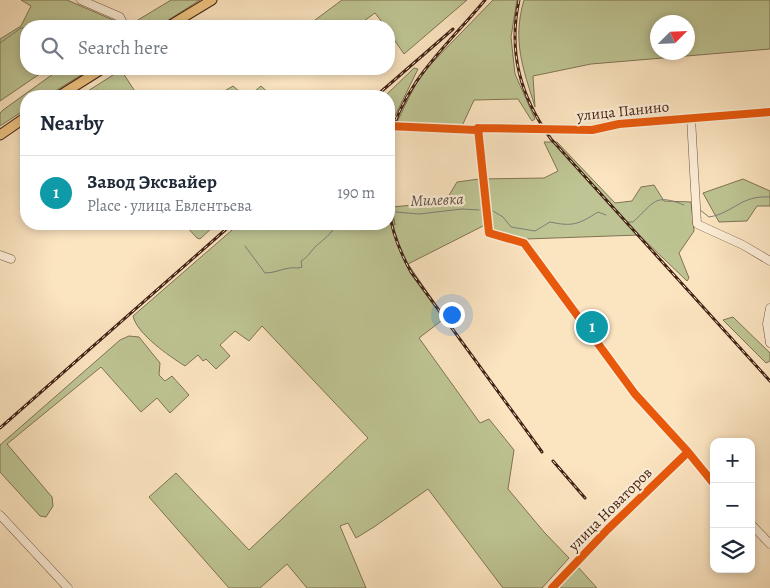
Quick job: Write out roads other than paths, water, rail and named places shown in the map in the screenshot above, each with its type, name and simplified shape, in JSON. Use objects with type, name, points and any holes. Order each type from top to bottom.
[{"type":"main road","points":[[179,20],[212,0]]},
{"type":"main road","points":[[69,90],[92,75]]},
{"type":"main road","points":[[0,135],[20,121]]},
{"type":"street","points":[[81,0],[120,17],[122,20]]},
{"type":"street","name":"улица Панино","points":[[395,126],[476,130],[478,128],[592,130],[619,124],[770,112]]},
{"type":"street","points":[[691,118],[697,224],[770,261]]},
{"type":"street","points":[[478,128],[489,233],[524,243],[635,394],[688,452],[713,483]]},
{"type":"street","points":[[0,254],[11,259]]},
{"type":"street","points":[[770,308],[767,324],[770,343]]},
{"type":"street","name":"улица Новаторов","points":[[552,588],[608,529],[688,452]]},
{"type":"street","points":[[0,515],[68,588]]},
{"type":"street","points":[[755,528],[770,544]]},
{"type":"waterway","name":"Милевка","points":[[0,43],[20,29]]},
{"type":"waterway","name":"Милевка","points":[[699,209],[709,217],[725,212],[744,201],[760,197],[770,197]]},
{"type":"waterway","name":"Милевка","points":[[628,222],[633,222],[651,205],[660,200],[674,201],[684,205]]},
{"type":"waterway","name":"Милевка","points":[[396,212],[419,214],[462,209],[479,210]]},
{"type":"waterway","name":"Милевка","points":[[493,211],[503,217],[511,227],[535,231],[550,222],[570,224],[581,222],[598,212],[606,215]]},
{"type":"waterway","name":"Милевка","points":[[245,246],[265,273],[290,268],[301,268],[301,261],[333,230]]},
{"type":"railway","points":[[395,121],[415,83],[485,0]]},
{"type":"railway","points":[[519,0],[515,38],[519,73],[524,90],[540,123],[551,139],[770,381]]},
{"type":"railway","points":[[383,90],[453,29]]},
{"type":"railway","points":[[0,428],[225,230]]},
{"type":"railway","points":[[393,230],[403,257],[411,272],[542,452]]},
{"type":"railway","points":[[553,461],[585,498]]},
{"type":"place","name":"Завод Эксвайер","points":[[592,327]]}]
